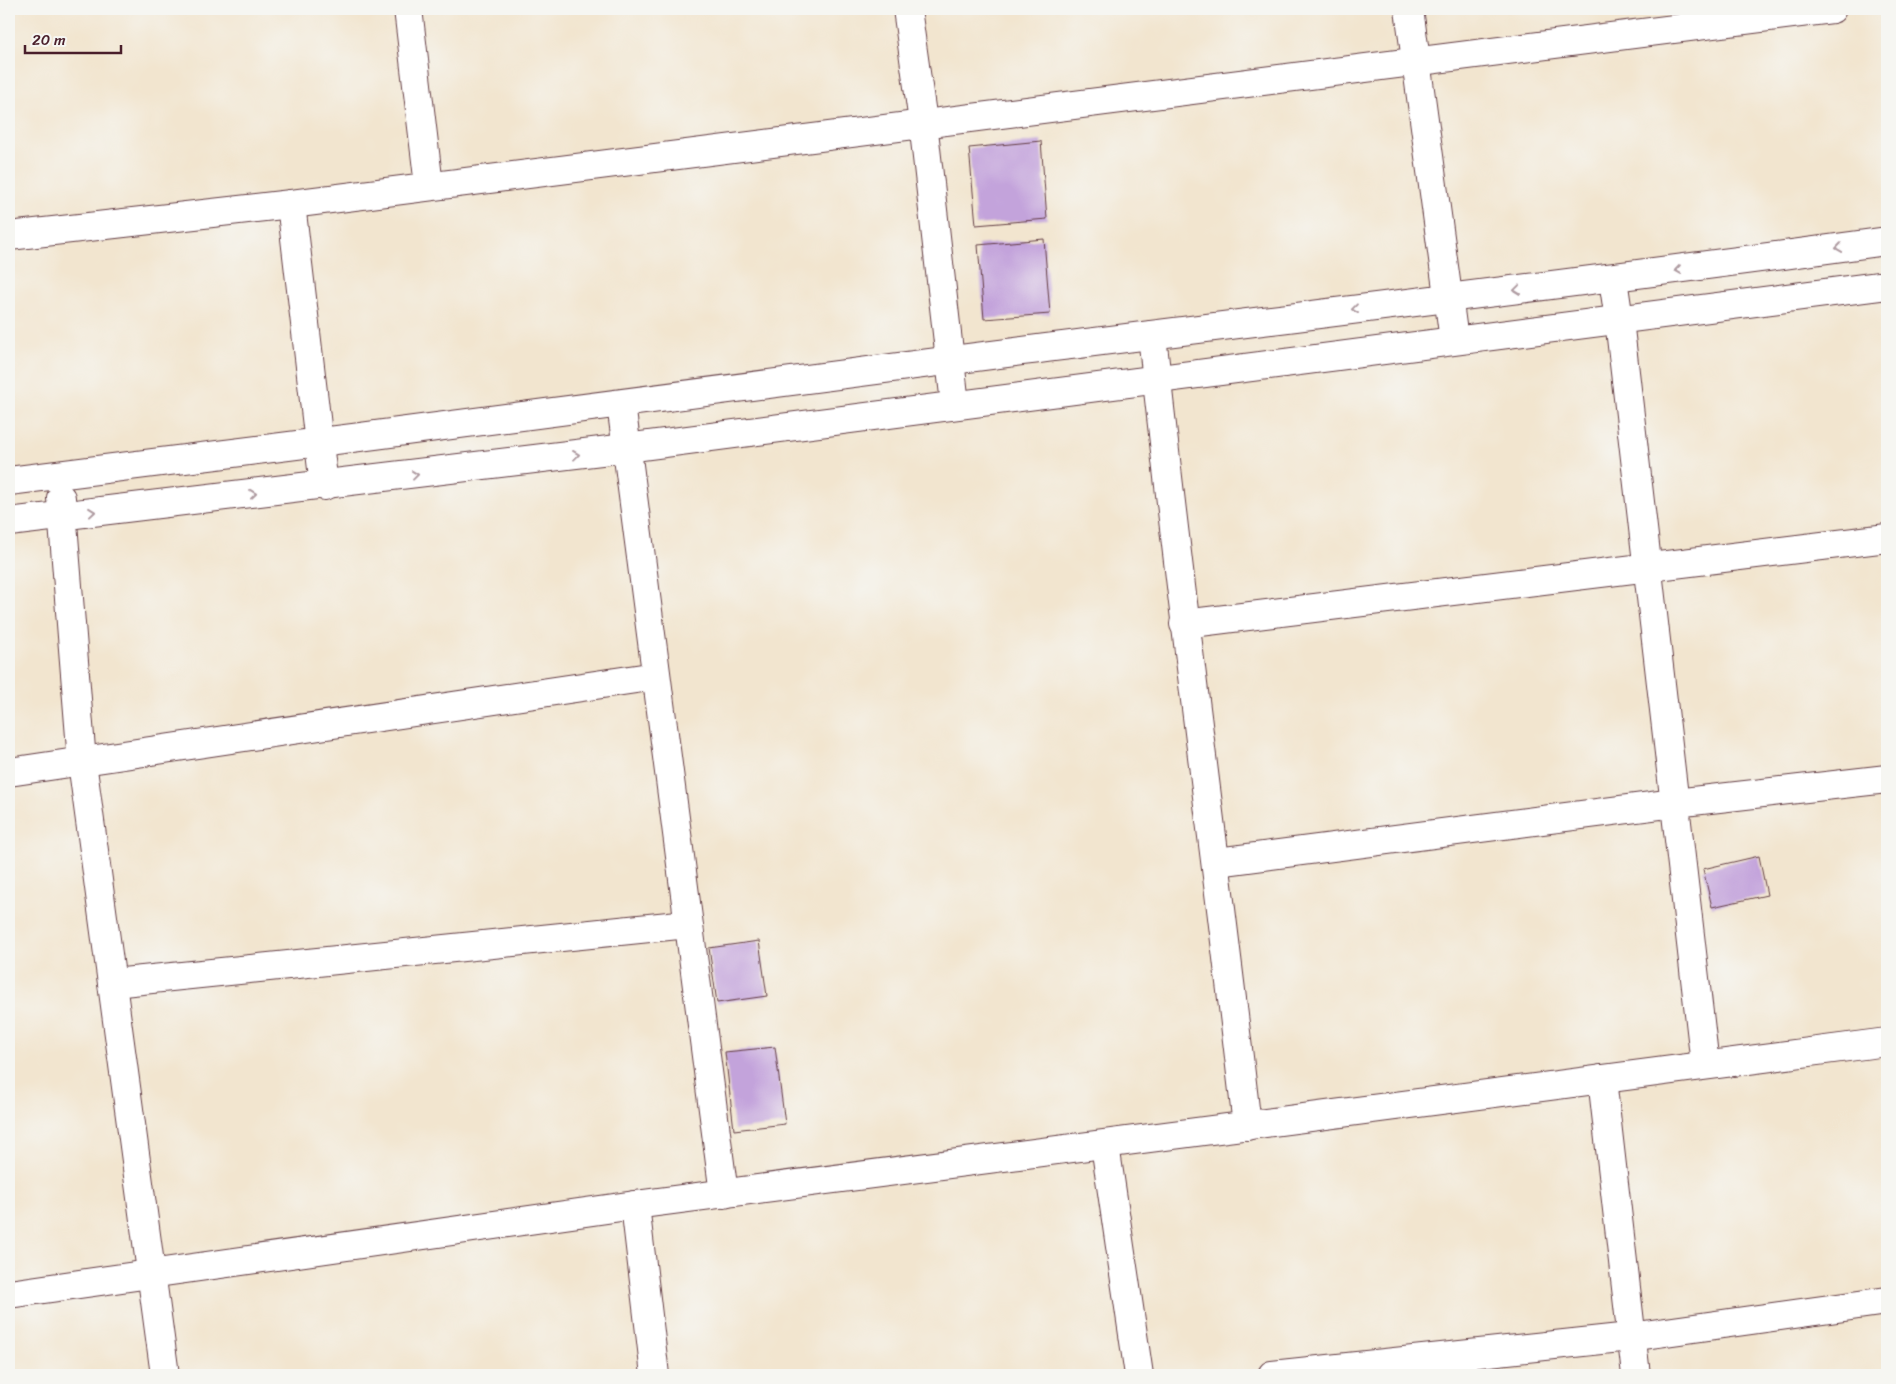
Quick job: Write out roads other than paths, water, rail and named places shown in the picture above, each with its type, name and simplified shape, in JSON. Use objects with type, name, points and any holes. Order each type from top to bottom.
[{"type":"street","points":[[408,9],[430,186]]},
{"type":"street","points":[[907,9],[923,122],[955,404]]},
{"type":"street","points":[[1409,9],[1454,340]]},
{"type":"street","points":[[9,236],[291,204],[923,122],[1415,63],[1654,21],[1832,9]]},
{"type":"street","points":[[291,204],[324,486]]},
{"type":"street","points":[[9,481],[621,404],[950,360],[1612,279],[1887,241]]},
{"type":"street","points":[[1612,279],[1619,320],[1705,1065]]},
{"type":"street","points":[[9,522],[324,486],[626,448],[1887,285]]},
{"type":"street","points":[[1152,335],[1184,624],[1217,862],[1247,1126]]},
{"type":"street","points":[[621,404],[724,1194]]},
{"type":"street","points":[[60,475],[61,515],[82,762],[165,1375]]},
{"type":"street","points":[[1184,624],[1887,538]]},
{"type":"street","points":[[9,772],[656,676]]},
{"type":"street","points":[[1217,862],[1675,803],[1887,779]]},
{"type":"street","points":[[113,983],[688,924]]},
{"type":"street","points":[[9,1294],[635,1205],[1887,1042]]},
{"type":"street","points":[[1602,1080],[1630,1337],[1636,1375]]},
{"type":"street","points":[[1105,1145],[1139,1375]]},
{"type":"street","points":[[635,1205],[655,1375]]},
{"type":"street","points":[[1272,1375],[1886,1308]]}]
